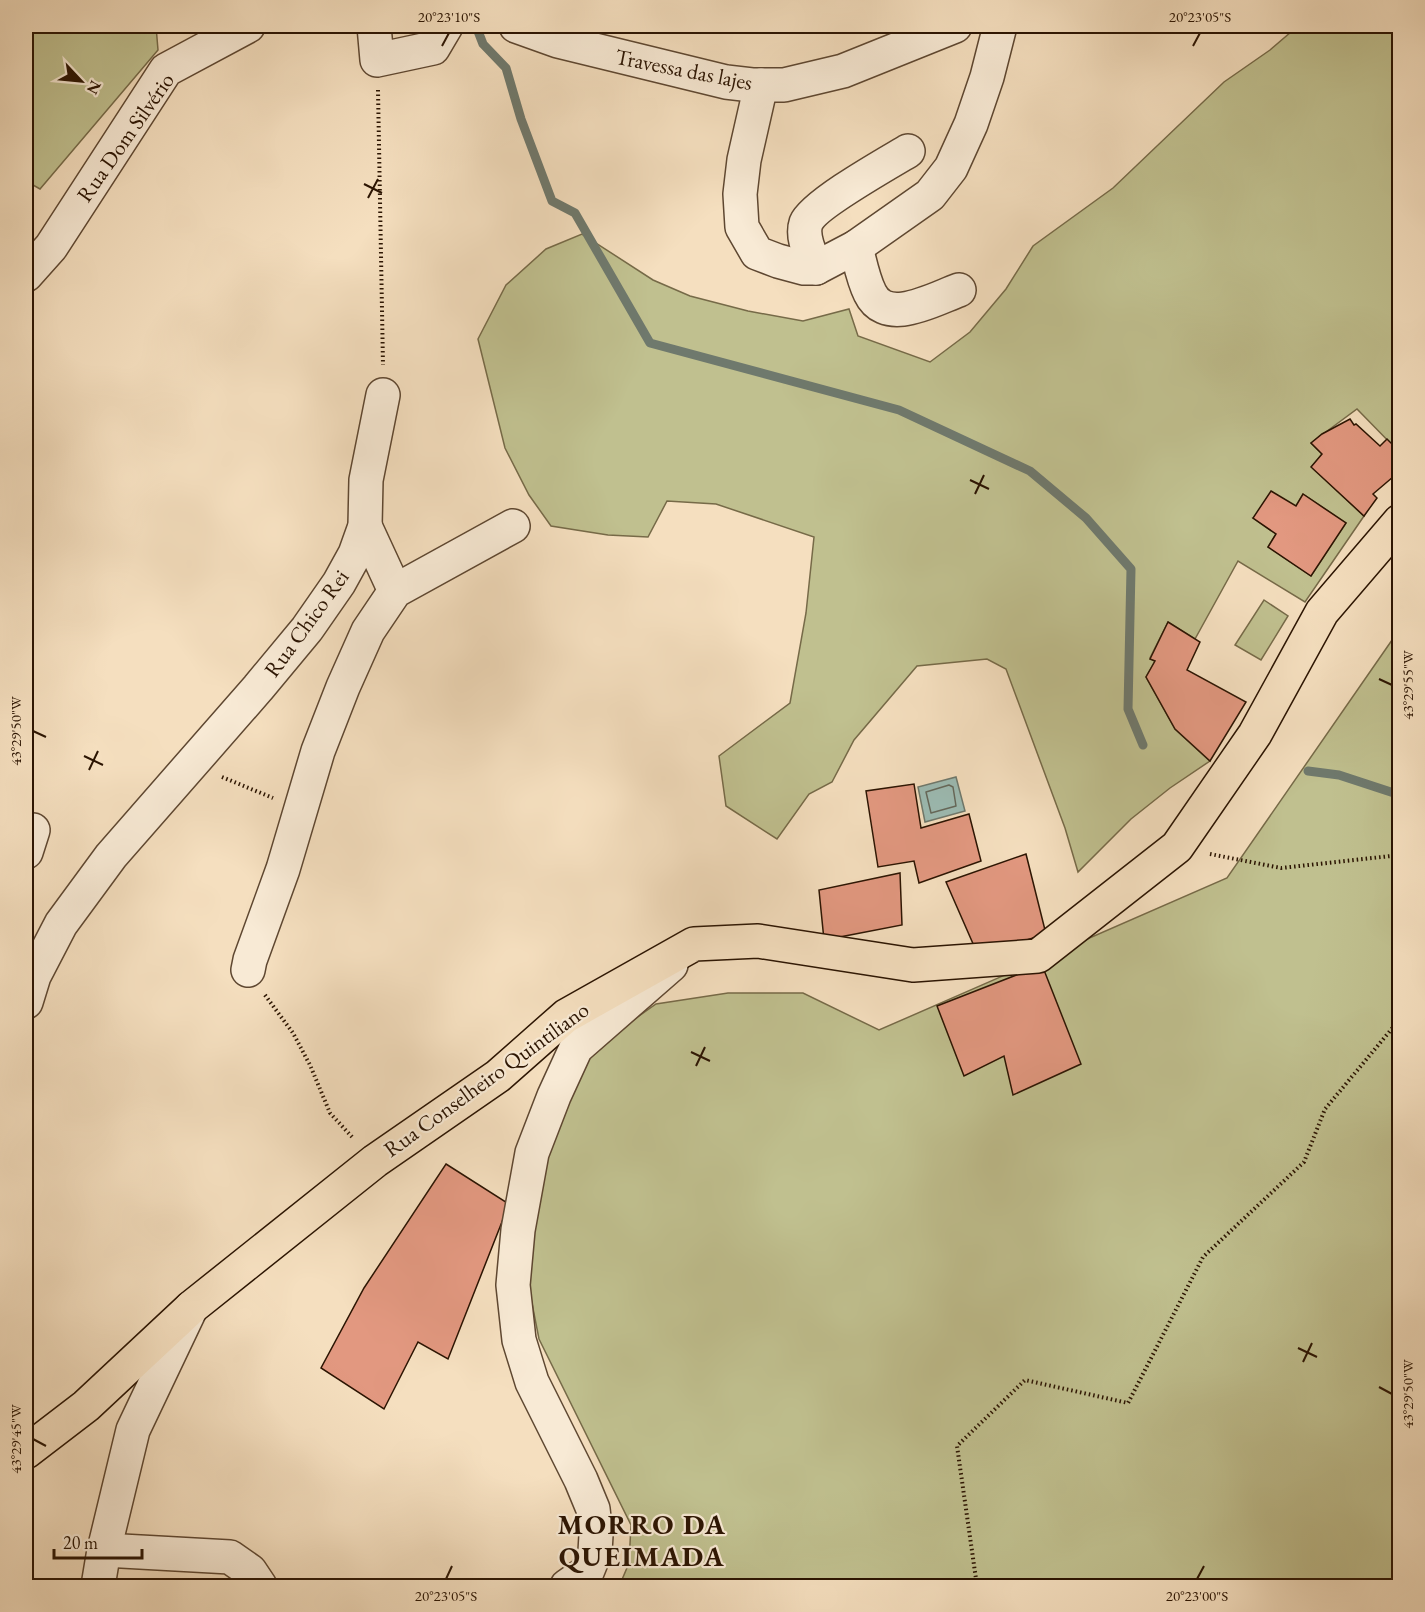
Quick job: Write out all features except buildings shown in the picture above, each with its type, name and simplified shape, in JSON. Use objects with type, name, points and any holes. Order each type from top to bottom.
[{"type":"main road","name":"Rua Conselheiro Quintiliano","points":[[26,1452],[87,1406],[192,1307],[375,1161],[498,1076],[566,1016],[694,944],[758,941],[913,965],[1038,956],[1177,847],[1255,734],[1322,612],[1400,521]]},
{"type":"street","name":"Rua Dom Silvério","points":[[26,275],[51,247],[166,70],[248,26]]},
{"type":"street","points":[[374,26],[377,60],[433,48],[446,26]]},
{"type":"street","name":"Travessa das lajes","points":[[516,26],[598,52],[726,82],[761,85],[784,85],[843,71],[955,26]]},
{"type":"street","points":[[761,85],[744,160],[740,194],[742,227],[757,253],[786,264],[816,268],[856,247],[930,195],[951,168],[987,77],[1000,26]]},
{"type":"street","points":[[816,268],[805,234],[806,224],[810,217],[826,203],[908,151]]},
{"type":"street","points":[[856,247],[871,296],[879,305],[888,310],[901,310],[959,290]]},
{"type":"street","name":"Rua Chico Rei","points":[[26,1002],[34,976],[61,924],[111,856],[258,688],[307,629],[339,583],[355,554],[365,526],[366,480],[383,395]]},
{"type":"street","points":[[365,526],[395,591]]},
{"type":"street","points":[[248,970],[283,869],[318,751],[368,631],[395,591],[513,526]]},
{"type":"street","points":[[587,1582],[595,1552],[593,1509],[532,1382],[519,1340],[513,1285],[518,1230],[532,1153],[554,1095],[576,1048],[694,944]]},
{"type":"street","points":[[98,1587],[104,1550],[134,1430],[192,1307]]},
{"type":"street","points":[[104,1550],[230,1557],[254,1581]]},
{"type":"path","points":[[377,60],[383,395]]},
{"type":"path","points":[[197,756],[217,775],[270,796],[298,816]]},
{"type":"path","points":[[1177,847],[1281,868],[1400,855]]},
{"type":"path","points":[[248,970],[249,977],[293,1033],[310,1065],[330,1113],[375,1161]]},
{"type":"path","points":[[977,1587],[957,1446],[1025,1380],[1128,1403],[1203,1257],[1304,1162],[1325,1109],[1400,1019]]},
{"type":"green space","points":[[26,26],[156,26],[158,50],[40,189],[26,181]]},
{"type":"green space","points":[[1298,26],[1399,26],[1399,452],[1357,409],[1311,443],[1322,454],[1312,467],[1364,516],[1305,602],[1238,561],[1195,639],[1168,622],[1150,658],[1155,661],[1146,677],[1175,729],[1210,761],[1170,788],[1131,819],[1078,872],[1065,828],[1006,669],[987,659],[917,666],[854,740],[832,782],[809,794],[777,839],[726,806],[719,756],[790,703],[806,613],[814,537],[716,504],[667,501],[648,537],[608,535],[551,526],[529,495],[505,448],[478,339],[506,285],[546,249],[582,234],[653,280],[690,296],[748,311],[803,321],[849,309],[858,336],[930,362],[970,332],[1006,289],[1033,246],[1113,188],[1224,82],[1270,50]],"holes":[[[1303,494],[1346,523],[1311,576],[1268,547],[1276,534],[1253,518],[1296,506]]]},
{"type":"green space","points":[[1264,600],[1288,616],[1261,660],[1235,645]]},
{"type":"green space","points":[[1399,630],[1399,1586],[627,1586],[621,1582],[629,1563],[631,1525],[539,1339],[526,1273],[554,1122],[592,1049],[656,1004],[728,993],[803,993],[879,1030],[1227,878]]},
{"type":"water","points":[[956,777],[965,811],[925,822],[918,787]]},
{"type":"waterway","points":[[476,26],[483,44],[506,68],[521,119],[552,201],[575,213],[650,343],[899,410],[1030,471],[1086,518],[1131,569],[1128,709],[1143,745]]},
{"type":"waterway","points":[[1308,771],[1339,775],[1400,795]]},
{"type":"district","name":"MORRO DA QUEIMADA","points":[[642,1540]]}]
